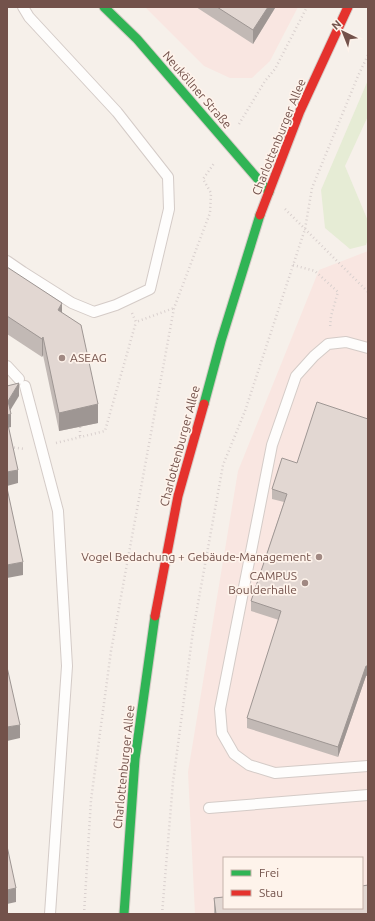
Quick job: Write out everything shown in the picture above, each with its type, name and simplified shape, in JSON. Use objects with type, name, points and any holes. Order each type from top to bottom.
[{"type":"street","name":"Neuköllner Straße","points":[[104,7],[137,39],[269,192]]},
{"type":"street","name":"Charlottenburger Allee","points":[[124,914],[135,759],[141,708],[157,600],[175,511],[221,340],[256,226],[300,112],[348,7]]},
{"type":"lane","points":[[7,261],[72,303],[94,312],[116,305],[150,289],[169,209],[168,177],[117,112],[29,17],[23,7]]},
{"type":"lane","points":[[368,348],[346,342],[328,344],[314,356],[296,376],[272,445],[220,709],[222,734],[234,754],[249,765],[275,773],[368,766]]},
{"type":"lane","points":[[7,366],[22,383],[58,511],[67,666],[50,914]]},
{"type":"lane","points":[[209,808],[368,795]]},
{"type":"path","points":[[84,914],[92,800],[111,651],[174,308],[210,212],[211,193],[203,179],[228,144],[265,81],[275,69],[307,7]]},
{"type":"path","points":[[162,914],[173,782],[193,631],[223,465],[245,411],[305,228],[312,188],[368,55]]},
{"type":"path","points":[[269,192],[368,292]]},
{"type":"path","points":[[293,265],[315,271],[338,292],[331,316],[328,344]]},
{"type":"path","points":[[8,447],[26,449],[104,431],[136,322],[126,300]]},
{"type":"path","points":[[136,322],[174,308]]},
{"type":"path","points":[[80,427],[80,437]]},
{"type":"shaded area","points":[[145,7],[298,7],[270,61],[252,78],[230,78],[204,66]]},
{"type":"shaded area","points":[[368,251],[368,914],[195,914],[188,772],[238,471],[319,270]]},
{"type":"green space","points":[[368,80],[368,116],[345,166],[368,221],[368,239],[366,245],[350,249],[325,228],[321,190]]},
{"type":"building","points":[[217,7],[268,7],[253,30]]},
{"type":"building","name":"ASEAG","points":[[7,267],[62,303],[58,310],[81,325],[98,404],[59,413],[43,337],[42,339],[7,316]]},
{"type":"building","points":[[19,383],[8,401],[11,414],[7,415],[7,386]]},
{"type":"building","name":"Vogel Bedachung + Gebäude-Management","points":[[317,402],[368,419],[368,666],[366,666],[338,747],[247,718],[281,611],[251,601],[287,494],[272,489],[282,458],[297,463]]},
{"type":"building","points":[[7,420],[18,470],[7,472]]},
{"type":"building","points":[[7,488],[23,562],[7,565]]},
{"type":"building","points":[[7,667],[20,725],[7,727]]},
{"type":"building","points":[[7,846],[16,888],[7,890]]},
{"type":"building","points":[[368,885],[368,914],[216,914],[214,898],[223,897],[223,909],[363,909],[363,886]]},
{"type":"traffic: fast","points":[[104,7],[137,39],[269,192]]},
{"type":"traffic: fast","points":[[204,404],[221,341],[260,215]]},
{"type":"traffic: fast","points":[[124,914],[135,759],[155,616]]},
{"type":"traffic: jam","points":[[260,215],[300,111],[348,7]]},
{"type":"traffic: jam","points":[[155,616],[178,496],[204,404]]},
{"type":"place","name":"ASEAG","points":[[62,358]]},
{"type":"place","name":"Vogel Bedachung + Gebäude-Management","points":[[319,557]]},
{"type":"place","name":"CAMPUS Boulderhalle","points":[[305,583]]}]
